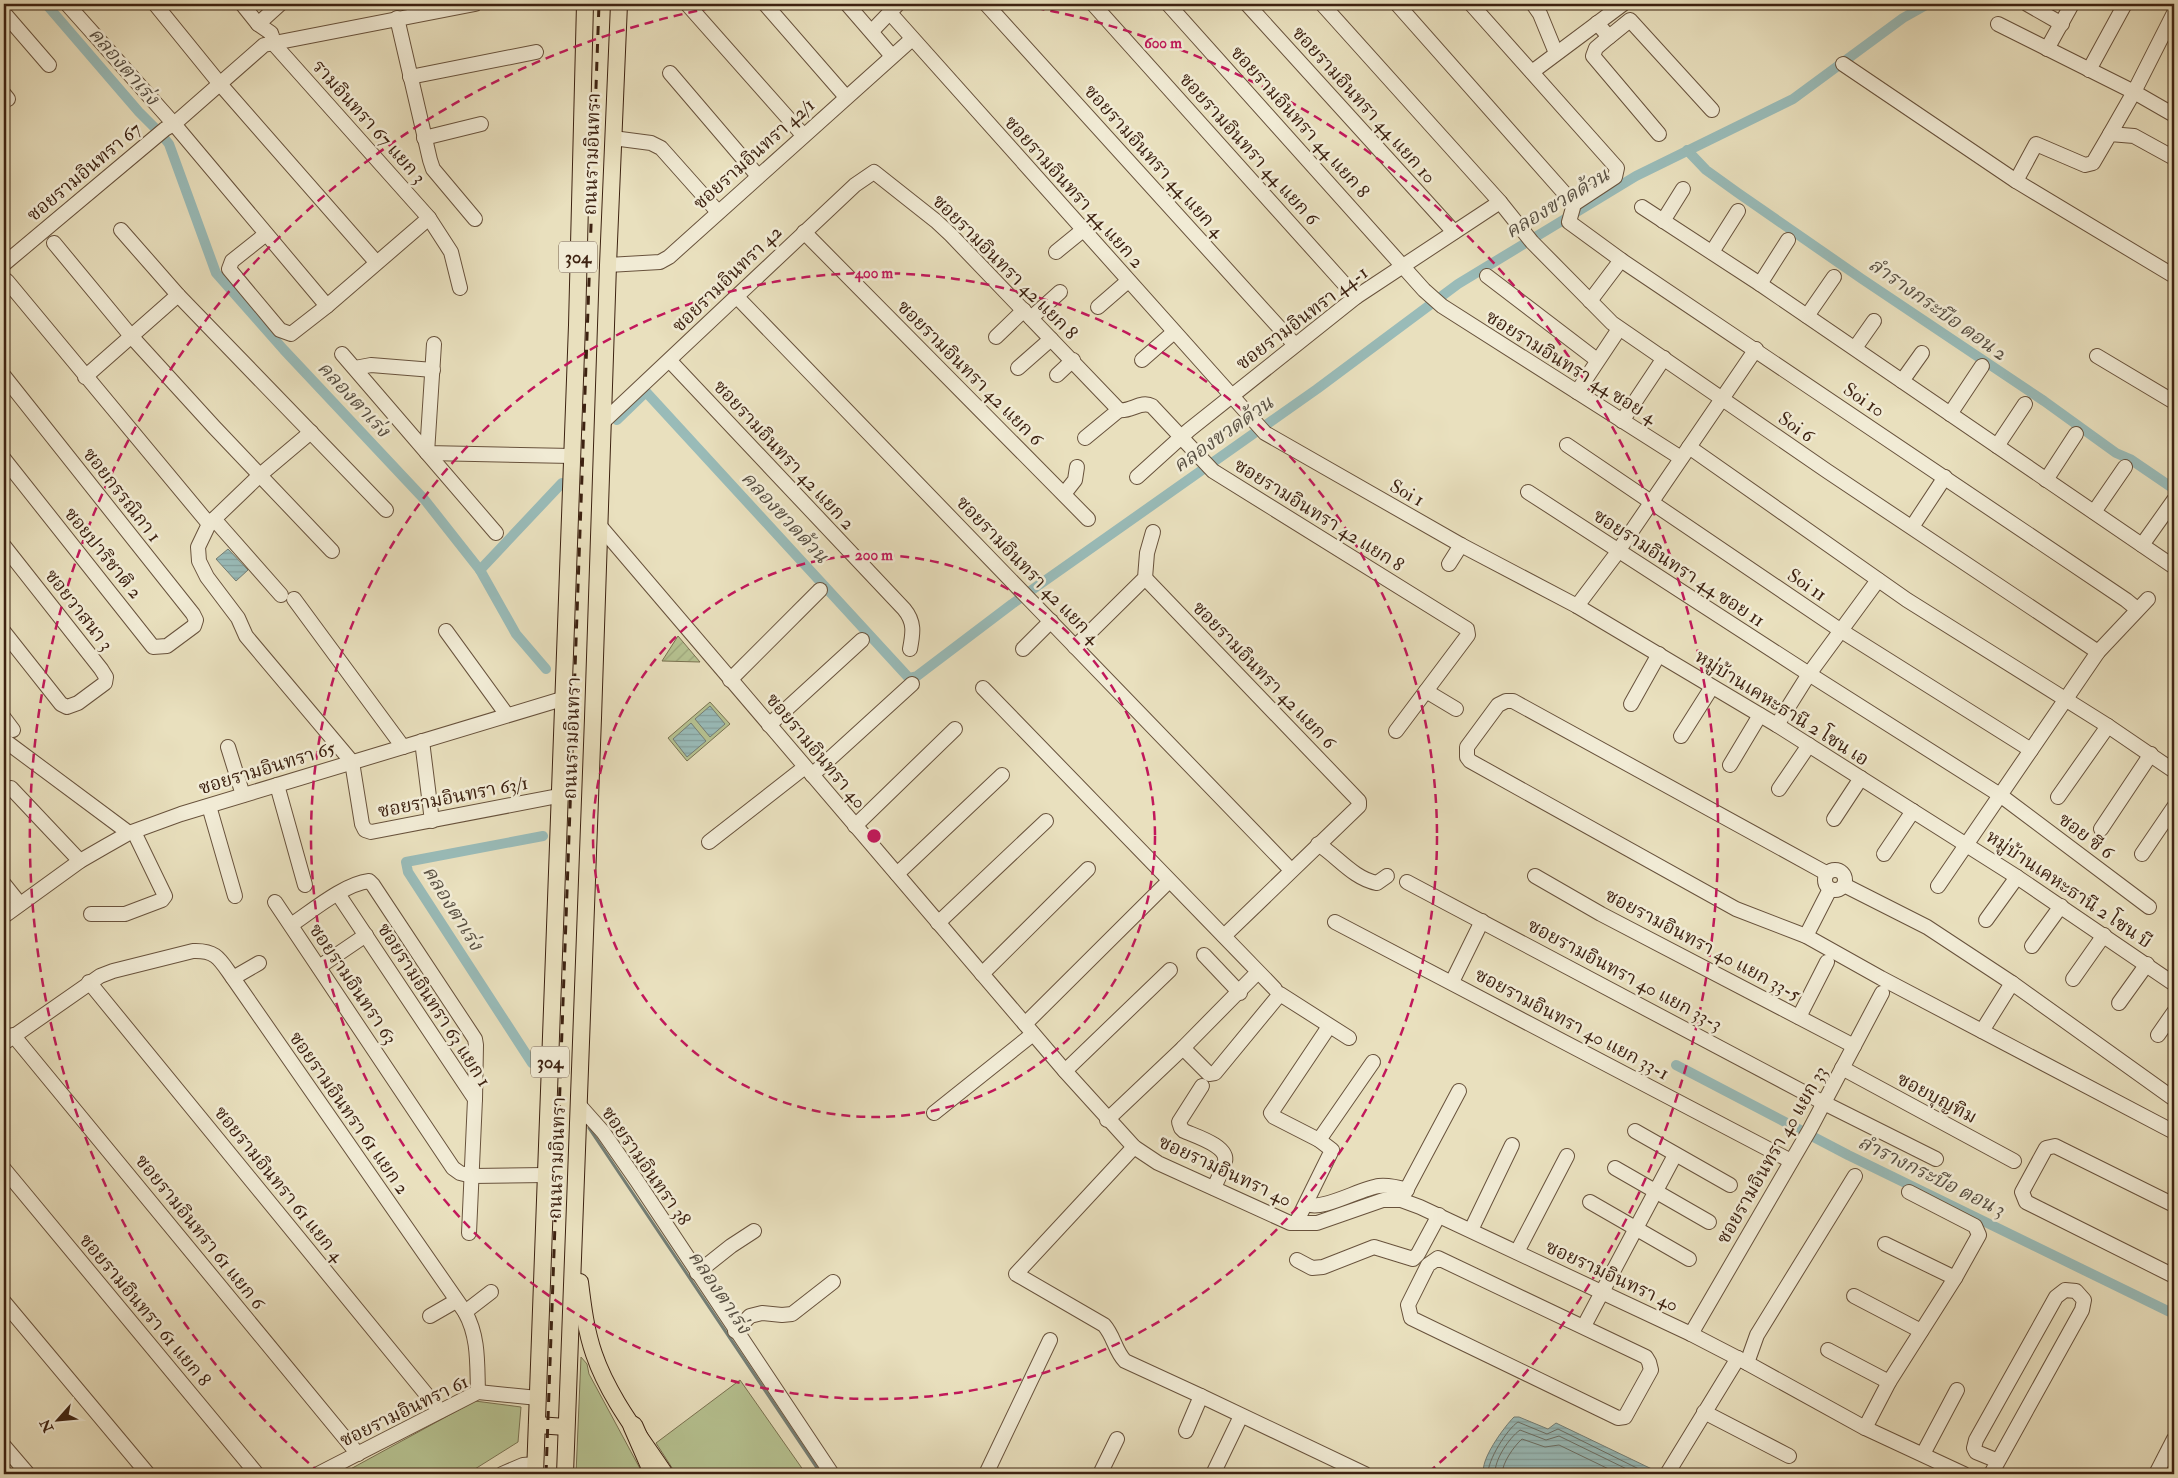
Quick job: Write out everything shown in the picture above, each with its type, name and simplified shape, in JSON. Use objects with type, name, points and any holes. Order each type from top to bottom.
[{"type":"highway","points":[[633,1426],[654,1474]]},
{"type":"main road","name":"ถนนรามอินทรา","points":[[535,1469],[558,796],[572,456],[585,4]]},
{"type":"main road","name":"ถนนรามอินทรา","points":[[565,1474],[575,1230],[598,525],[619,4]]},
{"type":"main road","points":[[570,510],[598,525]]},
{"type":"main road","points":[[575,1230],[584,1312],[594,1355],[616,1399],[665,1474]]},
{"type":"main road","points":[[537,1425],[566,1427]]},
{"type":"street","points":[[67,4],[326,306]]},
{"type":"street","points":[[155,4],[218,81],[376,262]]},
{"type":"street","name":"รามอินทรา 67 แยก 3","points":[[242,4],[429,218],[451,252],[460,288]]},
{"type":"street","points":[[258,24],[280,4]]},
{"type":"street","name":"ซอยรามอินทรา 67","points":[[272,38],[434,4]]},
{"type":"street","name":"ซอยรามอินทรา 67","points":[[4,264],[218,81],[260,40],[475,4]]},
{"type":"street","points":[[687,4],[803,135]]},
{"type":"street","points":[[765,4],[846,97]]},
{"type":"street","points":[[847,4],[892,56]]},
{"type":"street","name":"ซอยรามอินทรา 44 แยก 4","points":[[986,4],[1295,345]]},
{"type":"street","name":"ซอยรามอินทรา 44 แยก 6","points":[[1093,4],[1356,297]]},
{"type":"street","name":"ซอยรามอินทรา 44 แยก 8","points":[[1168,4],[1424,290]]},
{"type":"street","name":"ซอยรามอินทรา 44 แยก 10","points":[[1247,4],[1454,232]]},
{"type":"street","name":"Soi 6","points":[[1322,4],[1500,202],[1530,239],[1619,329],[2098,652]]},
{"type":"street","points":[[1397,4],[1574,204],[1615,177],[1618,171],[1615,165],[1471,4]]},
{"type":"street","points":[[1533,4],[1540,14],[1556,53]]},
{"type":"street","points":[[1532,72],[1621,4]]},
{"type":"street","points":[[2027,4],[2062,24]]},
{"type":"street","points":[[2048,49],[2072,4]]},
{"type":"street","points":[[2089,70],[2125,4]]},
{"type":"street","points":[[872,31],[894,8]]},
{"type":"street","name":"ซอยรามอินทรา 44 แยก 2","points":[[894,8],[912,39],[1231,396]]},
{"type":"street","points":[[2016,181],[2036,144],[2085,165],[2093,163],[2134,92],[2174,13]]},
{"type":"street","points":[[4,14],[49,65]]},
{"type":"street","points":[[397,18],[424,138],[433,169],[474,219]]},
{"type":"street","points":[[1659,134],[1594,56],[1596,48],[1630,20],[1712,110]]},
{"type":"street","points":[[1597,23],[1608,37]]},
{"type":"street","points":[[1998,24],[2174,114]]},
{"type":"street","name":"ซอยรามอินทรา 42/1","points":[[608,265],[663,260],[912,39]]},
{"type":"street","points":[[410,77],[536,52]]},
{"type":"street","points":[[1843,64],[2016,181],[2174,276]]},
{"type":"street","points":[[670,73],[758,176]]},
{"type":"street","points":[[424,138],[481,124]]},
{"type":"street","points":[[2110,134],[2134,136],[2174,158]]},
{"type":"street","points":[[613,138],[650,142],[661,148],[718,212]]},
{"type":"street","name":"ซอยรามอินทรา 42","points":[[602,423],[866,176],[874,172],[882,177]]},
{"type":"street","name":"ซอยรามอินทรา 42 แยก 8","points":[[882,177],[936,221],[1120,410]]},
{"type":"street","points":[[1663,221],[1683,189]]},
{"type":"street","name":"ซอยรามอินทรา 44-1","points":[[1137,477],[1231,396],[1356,297],[1500,202]]},
{"type":"street","name":"Soi 10","points":[[1574,204],[1569,222],[1621,260],[1946,477],[2137,609]]},
{"type":"street","points":[[1642,207],[1760,284],[2174,567]]},
{"type":"street","points":[[1712,252],[1738,211]]},
{"type":"street","points":[[266,234],[229,265],[231,273],[280,330],[287,334],[294,332],[326,306],[429,218]]},
{"type":"street","points":[[121,230],[178,295],[386,510]]},
{"type":"street","points":[[1056,252],[1083,230]]},
{"type":"street","name":"ซอยรามอินทรา 42 แยก 6","points":[[804,232],[1088,519]]},
{"type":"street","points":[[1760,284],[1788,240]]},
{"type":"street","points":[[54,243],[131,336],[332,551]]},
{"type":"street","points":[[1590,301],[1621,260]]},
{"type":"street","points":[[1486,276],[1597,360]]},
{"type":"street","points":[[1807,316],[1834,277]]},
{"type":"street","points":[[1098,307],[1128,280]]},
{"type":"street","points":[[7,281],[85,377],[212,522],[287,597],[403,747]]},
{"type":"street","name":"ซอยรามอินทรา 44 ซอย 4","points":[[1424,290],[1442,306],[1622,422],[1685,453],[1878,580],[2067,699],[2174,770]]},
{"type":"street","points":[[996,336],[1060,292]]},
{"type":"street","points":[[85,377],[178,295]]},
{"type":"street","name":"ซอยรามอินทรา 42 แยก 4","points":[[737,296],[1291,870]]},
{"type":"street","points":[[1854,348],[1874,322]]},
{"type":"street","points":[[1577,392],[1619,329]]},
{"type":"street","points":[[1142,360],[1174,332]]},
{"type":"street","points":[[1018,368],[1051,338]]},
{"type":"street","points":[[428,453],[434,344]]},
{"type":"street","points":[[1577,606],[1618,550],[1756,349]]},
{"type":"street","points":[[1902,381],[1922,353]]},
{"type":"street","points":[[342,354],[496,533]]},
{"type":"street","points":[[2098,356],[2174,402]]},
{"type":"street","points":[[1622,422],[1664,358]]},
{"type":"street","name":"ซอยรามอินทรา 42 แยก 2","points":[[670,360],[904,609],[912,623],[914,632],[910,649]]},
{"type":"street","points":[[1057,375],[1073,360]]},
{"type":"street","points":[[355,368],[371,366],[433,370]]},
{"type":"street","points":[[1950,414],[1982,366]]},
{"type":"street","name":"ซอยกรรณิกา 1","points":[[4,376],[193,614],[196,620],[194,626],[180,636]]},
{"type":"street","name":"Soi 1","points":[[1231,396],[1261,429],[1461,545],[1577,606]]},
{"type":"street","name":"ซอยรามอินทรา 42 แยก 8","points":[[1085,438],[1120,410],[1148,404],[1157,411],[1212,471],[1460,622],[1468,630],[1468,635],[1426,691]]},
{"type":"street","points":[[1997,446],[2025,404]]},
{"type":"street","points":[[311,432],[260,475],[212,522],[198,547],[199,561],[207,576],[238,618],[246,636],[352,762]]},
{"type":"street","points":[[2046,480],[2076,434]]},
{"type":"street","name":"Soi 11","points":[[1567,445],[1840,630],[2031,750]]},
{"type":"street","points":[[428,453],[572,456]]},
{"type":"street","name":"ซอยปาริชาติ 2","points":[[4,459],[153,647],[167,646],[180,636]]},
{"type":"street","points":[[2094,512],[2124,466]]},
{"type":"street","points":[[1064,494],[1075,480],[1077,467]]},
{"type":"street","points":[[1912,527],[1946,477]]},
{"type":"street","name":"ซอยรามอินทรา 44 ซอย 11","points":[[1528,492],[2000,795]]},
{"type":"street","points":[[2142,545],[2174,500]]},
{"type":"street","name":"ซอยรามอินทรา 40","points":[[598,525],[1065,1071],[1134,1147],[1158,1163],[1290,1223],[1317,1224],[1383,1200],[1404,1195],[1439,1215],[1691,1334],[1743,1360],[1865,1428],[1964,1474]]},
{"type":"street","points":[[1075,646],[1145,578],[1147,553],[1153,532]]},
{"type":"street","points":[[1449,564],[1461,545]]},
{"type":"street","name":"ซอยวาสนา 3","points":[[4,546],[106,677],[105,682],[78,703],[67,707],[61,704],[4,632]]},
{"type":"street","name":"ซอยรามอินทรา 42 แยก 6","points":[[1145,578],[1357,798],[1359,806],[1318,844]]},
{"type":"street","points":[[1777,725],[1809,674],[1878,580]]},
{"type":"street","points":[[730,680],[820,590]]},
{"type":"street","points":[[1938,886],[2098,652],[2148,599]]},
{"type":"street","name":"หมู่บ้านเคหะธานี 2 โซน เอ","points":[[1577,606],[1777,725],[1966,844]]},
{"type":"street","points":[[1023,650],[1051,621]]},
{"type":"street","points":[[446,631],[507,715]]},
{"type":"street","points":[[769,725],[862,640]]},
{"type":"street","points":[[1631,704],[1659,654]]},
{"type":"street","points":[[709,842],[809,771],[912,684]]},
{"type":"street","points":[[1681,736],[1712,687]]},
{"type":"street","points":[[983,688],[1275,989]]},
{"type":"street","points":[[1396,730],[1426,691],[1456,709]]},
{"type":"street","name":"ซอยรามอินทรา 65","points":[[4,916],[80,861],[131,832],[243,795],[562,699]]},
{"type":"street","points":[[1826,873],[1513,701],[1506,701],[1498,705],[1467,748],[1467,757],[1470,761],[1656,866],[1736,909],[1806,936],[1881,978],[2174,1132]]},
{"type":"street","points":[[1730,765],[1760,715]]},
{"type":"street","points":[[4,718],[8,735],[131,832],[165,896],[162,900],[125,914],[91,914]]},
{"type":"street","points":[[2058,798],[2108,726]]},
{"type":"street","points":[[855,826],[955,729]]},
{"type":"street","points":[[422,741],[432,821]]},
{"type":"street","points":[[1779,789],[1809,745]]},
{"type":"street","points":[[228,747],[243,795]]},
{"type":"street","points":[[2101,829],[2151,754]]},
{"type":"street","name":"ซอยรามอินทรา 63/1","points":[[352,762],[362,824],[365,830],[371,832],[558,796]]},
{"type":"street","points":[[896,874],[1002,775]]},
{"type":"street","points":[[1834,819],[1861,778]]},
{"type":"street","points":[[277,785],[305,885]]},
{"type":"street","points":[[11,788],[80,861]]},
{"type":"street","name":"ซอย ซี 6","points":[[2000,795],[2149,907]]},
{"type":"street","points":[[209,806],[235,896]]},
{"type":"street","points":[[2142,854],[2174,808]]},
{"type":"street","points":[[1884,854],[1913,811]]},
{"type":"street","points":[[938,923],[1046,821]]},
{"type":"street","points":[[1224,936],[1318,844],[1331,852],[1354,872],[1373,882],[1377,883],[1387,876]]},
{"type":"street","name":"หมู่บ้านเคหะธานี 2 โซน บี","points":[[1966,844],[2061,906],[2174,984]]},
{"type":"street","points":[[982,974],[1088,869]]},
{"type":"street","points":[[1832,870],[1840,871],[1845,879],[1844,885],[1836,890],[1830,889],[1825,882],[1826,873],[1832,870]]},
{"type":"street","name":"ซอยรามอินทรา 40 แยก 33-5","points":[[1535,876],[1601,914],[1854,1046]]},
{"type":"street","points":[[1986,920],[2017,877]]},
{"type":"street","points":[[934,1113],[1029,1029],[1169,881]]},
{"type":"street","name":"ซอยรามอินทรา 63","points":[[475,1099],[475,1039],[373,885],[369,882],[363,882],[338,894],[291,925],[453,1168],[460,1173],[472,1176],[546,1175]]},
{"type":"street","name":"ซอยรามอินทรา 40 แยก 33-3","points":[[1407,882],[1824,1103],[1936,1159]]},
{"type":"street","points":[[4,884],[20,904]]},
{"type":"street","points":[[1844,885],[1927,927],[2012,983],[2174,1099]]},
{"type":"street","points":[[1806,936],[1830,889]]},
{"type":"street","name":"ซอยรามอินทรา 63 แยก 1","points":[[338,894],[475,1099],[469,1233]]},
{"type":"street","points":[[275,902],[291,925]]},
{"type":"street","points":[[2032,946],[2061,906]]},
{"type":"street","points":[[1452,982],[1482,921]]},
{"type":"street","name":"ซอยรามอินทรา 40 แยก 33-1","points":[[1335,922],[1791,1161]]},
{"type":"street","points":[[319,967],[366,935]]},
{"type":"street","points":[[2073,979],[2104,935]]},
{"type":"street","name":"ซอยรามอินทรา 61 แยก 2","points":[[89,982],[113,971],[193,951],[205,950],[214,954],[233,978],[460,1307],[474,1332],[478,1392]]},
{"type":"street","points":[[1204,955],[1240,993]]},
{"type":"street","points":[[1799,1017],[1827,962]]},
{"type":"street","points":[[233,978],[259,963]]},
{"type":"street","points":[[2119,1003],[2146,964]]},
{"type":"street","points":[[1065,1071],[1170,970]]},
{"type":"street","points":[[1108,1120],[1240,993],[1253,977]]},
{"type":"street","points":[[8,1039],[89,982]]},
{"type":"street","name":"ซอยรามอินทรา 61 แยก 4","points":[[89,982],[440,1411]]},
{"type":"street","points":[[1982,1031],[2012,983]]},
{"type":"street","name":"ซอยรามอินทรา 40 แยก 33","points":[[1691,1334],[1808,1133],[1882,993]]},
{"type":"street","points":[[1183,1048],[1209,1074],[1215,1073],[1280,994],[1350,1038]]},
{"type":"street","points":[[2158,1035],[2174,1012]]},
{"type":"street","points":[[1296,1224],[1332,1150],[1319,1140],[1274,1117],[1271,1113],[1326,1032]]},
{"type":"street","name":"ซอยรามอินทรา 61 แยก 6","points":[[8,1039],[358,1454]]},
{"type":"street","points":[[1319,1140],[1373,1062]]},
{"type":"street","name":"ซอยบุญทิม","points":[[1842,1068],[2014,1161]]},
{"type":"street","points":[[1202,1086],[1179,1122],[1180,1128],[1221,1149],[1226,1156],[1225,1163],[1214,1188]]},
{"type":"street","points":[[1307,1204],[1318,1206],[1377,1186],[1391,1185],[1404,1195],[1459,1091]]},
{"type":"street","name":"ซอยรามอินทรา 38","points":[[578,1105],[609,1140],[832,1474]]},
{"type":"street","points":[[1635,1131],[1730,1185]]},
{"type":"street","points":[[1471,1230],[1512,1145]]},
{"type":"street","points":[[2174,1205],[2055,1146],[2046,1148],[2022,1192],[2026,1202],[2174,1276]]},
{"type":"street","points":[[1134,1147],[1016,1274],[1104,1325],[1113,1337],[1120,1356],[1125,1362],[1364,1474]]},
{"type":"street","points":[[1584,1326],[1638,1228],[1675,1155]]},
{"type":"street","points":[[1517,1252],[1567,1156]]},
{"type":"street","points":[[1615,1168],[1709,1222]]},
{"type":"street","name":"ซอยรามอินทรา 61 แยก 8","points":[[4,1169],[257,1474]]},
{"type":"street","points":[[1667,1474],[1704,1412],[1743,1360],[1855,1176]]},
{"type":"street","points":[[1865,1428],[1889,1382],[1978,1239],[1978,1229],[1910,1192]]},
{"type":"street","points":[[1590,1202],[1689,1259]]},
{"type":"street","points":[[1297,1260],[1312,1268],[1323,1267],[1374,1247],[1413,1259],[1418,1254],[1439,1215]]},
{"type":"street","points":[[697,1273],[754,1230]]},
{"type":"street","points":[[1884,1244],[1955,1278]]},
{"type":"street","points":[[1438,1258],[1584,1326],[1646,1357],[1649,1362],[1651,1370],[1625,1417],[1618,1418],[1412,1318],[1408,1305],[1428,1265],[1438,1258]]},
{"type":"street","points":[[736,1331],[750,1316],[762,1313],[792,1314],[833,1282]]},
{"type":"street","points":[[1991,1474],[2082,1310],[2084,1300],[2076,1292],[2065,1290],[2056,1297],[1976,1440],[1974,1448],[1976,1452],[1998,1461]]},
{"type":"street","points":[[430,1316],[460,1307],[491,1292]]},
{"type":"street","points":[[1854,1296],[1921,1331]]},
{"type":"street","points":[[4,1302],[148,1474]]},
{"type":"street","points":[[986,1474],[1050,1340]]},
{"type":"street","points":[[1828,1350],[1889,1382]]},
{"type":"street","points":[[1923,1454],[1956,1390]]},
{"type":"street","name":"ซอยรามอินทรา 61","points":[[318,1474],[339,1469],[358,1454],[478,1392],[538,1398]]},
{"type":"street","points":[[1186,1431],[1201,1396]]},
{"type":"street","points":[[1704,1412],[1789,1456]]},
{"type":"street","points":[[1213,1474],[1241,1416]]},
{"type":"street","points":[[1100,1474],[1117,1439]]},
{"type":"street","points":[[2156,1474],[2174,1439]]},
{"type":"street","points":[[4,1446],[28,1474]]},
{"type":"street","points":[[502,1474],[523,1465],[535,1469]]},
{"type":"green space","points":[[678,636],[700,662],[662,661]]},
{"type":"green space","points":[[710,702],[730,724],[687,761],[668,738]]},
{"type":"green space","points":[[581,1357],[587,1364],[589,1374],[643,1474],[576,1474]]},
{"type":"green space","points":[[740,1380],[806,1474],[676,1474],[656,1443]]},
{"type":"green space","points":[[475,1401],[521,1407],[518,1442],[467,1474],[346,1474],[345,1472]]},
{"type":"water","points":[[228,549],[248,570],[236,581],[216,559]]},
{"type":"water","points":[[710,706],[725,724],[710,737],[695,719]]},
{"type":"water","points":[[691,723],[706,741],[687,757],[673,739]]},
{"type":"water","points":[[1514,1417],[1519,1417],[1548,1429],[1556,1423],[1656,1471],[1653,1474],[1484,1474],[1483,1468],[1489,1453],[1504,1428]]},
{"type":"waterway","name":"คลองตาเร่ง","points":[[46,4],[155,128]]},
{"type":"waterway","name":"คลองขวดด้วน","points":[[617,420],[646,392],[909,678],[917,676],[1012,604],[1317,389],[1458,284],[1636,176],[1793,99],[1903,18],[1928,4]]},
{"type":"waterway","name":"คลองตาเร่ง","points":[[165,139],[169,144],[216,273],[284,350],[424,499],[480,570],[516,634],[546,669]]},
{"type":"waterway","name":"ลำรางกระบือ ตอน 2","points":[[1687,150],[1706,170],[1738,193],[2044,401],[2116,453],[2130,459],[2174,489]]},
{"type":"waterway","name":"คลองขวดด้วน","points":[[480,570],[562,483]]},
{"type":"waterway","name":"คลองตาเร่ง","points":[[532,1063],[408,872],[406,862],[543,836]]},
{"type":"waterway","name":"ลำรางกระบือ ตอน 3","points":[[1676,1065],[1848,1155],[2174,1314]]},
{"type":"waterway","name":"คลองตาเร่ง","points":[[589,1128],[821,1474]]},
{"type":"railway","points":[[546,1474],[599,4]]}]
